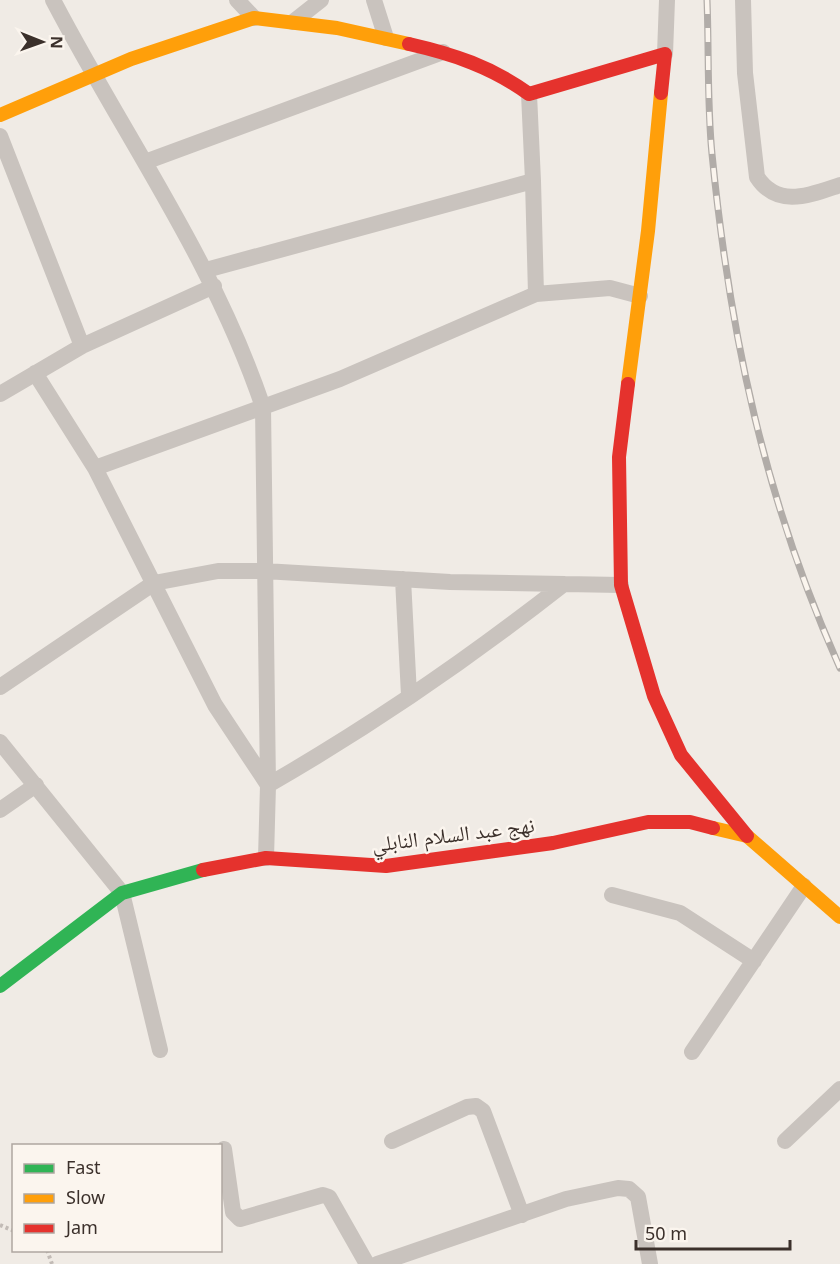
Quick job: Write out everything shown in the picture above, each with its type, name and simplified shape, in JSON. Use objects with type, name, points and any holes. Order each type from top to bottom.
[{"type":"street","points":[[53,0],[93,76],[206,270],[243,349],[263,407],[268,785],[266,858]]},
{"type":"street","points":[[237,0],[254,18]]},
{"type":"street","points":[[293,22],[321,0]]},
{"type":"street","points":[[374,0],[386,38]]},
{"type":"street","points":[[667,0],[665,54],[640,296],[619,457],[621,585],[654,696],[681,755],[747,836]]},
{"type":"street","points":[[743,0],[745,73],[757,177],[764,188],[794,198],[840,185]]},
{"type":"street","points":[[0,115],[131,59],[254,18],[293,22],[386,38],[443,52],[486,67],[507,78],[529,94]]},
{"type":"street","points":[[145,162],[443,52]]},
{"type":"street","points":[[529,94],[665,54]]},
{"type":"street","points":[[529,94],[536,294]]},
{"type":"street","points":[[0,135],[82,346]]},
{"type":"street","points":[[206,270],[533,180]]},
{"type":"street","points":[[0,394],[82,346],[214,286]]},
{"type":"street","points":[[95,468],[340,379],[536,294],[610,288],[640,296]]},
{"type":"street","points":[[35,373],[95,468],[214,705],[268,785]]},
{"type":"street","points":[[0,687],[154,583],[218,571],[621,585]]},
{"type":"street","points":[[403,579],[409,695]]},
{"type":"street","points":[[268,785],[328,750],[409,695],[522,617],[564,584]]},
{"type":"street","points":[[0,742],[122,893],[160,1050]]},
{"type":"street","points":[[0,810],[36,785]]},
{"type":"street","name":"نهج عبد السلام النابلي","points":[[0,986],[122,893],[223,864],[266,858],[386,866],[519,848],[648,822],[669,820],[747,836],[840,917]]},
{"type":"street","points":[[692,1052],[804,886]]},
{"type":"street","points":[[612,895],[680,912],[754,961]]},
{"type":"street","points":[[785,1141],[840,1089]]},
{"type":"street","points":[[392,1141],[467,1107],[476,1106],[483,1111],[522,1215]]},
{"type":"street","points":[[224,1149],[233,1212],[240,1219],[323,1195],[329,1197],[368,1264]]},
{"type":"street","points":[[377,1264],[606,1189],[628,1189],[638,1197],[650,1264]]},
{"type":"railway","points":[[707,0],[710,135],[729,288],[741,353],[771,480],[791,543],[840,668]]},
{"type":"traffic: fast","points":[[0,986],[122,893],[203,870]]},
{"type":"traffic: slow","points":[[0,115],[131,59],[254,18],[337,28],[409,44]]},
{"type":"traffic: slow","points":[[628,384],[648,231],[661,93]]},
{"type":"traffic: slow","points":[[713,828],[747,836],[840,917]]},
{"type":"traffic: jam","points":[[409,44],[472,63],[501,76],[529,94],[665,54],[661,93]]},
{"type":"traffic: jam","points":[[628,384],[619,457],[621,585],[654,696],[681,755],[747,836]]},
{"type":"traffic: jam","points":[[203,870],[266,858],[386,866],[553,843],[648,822],[690,822],[713,828]]}]
